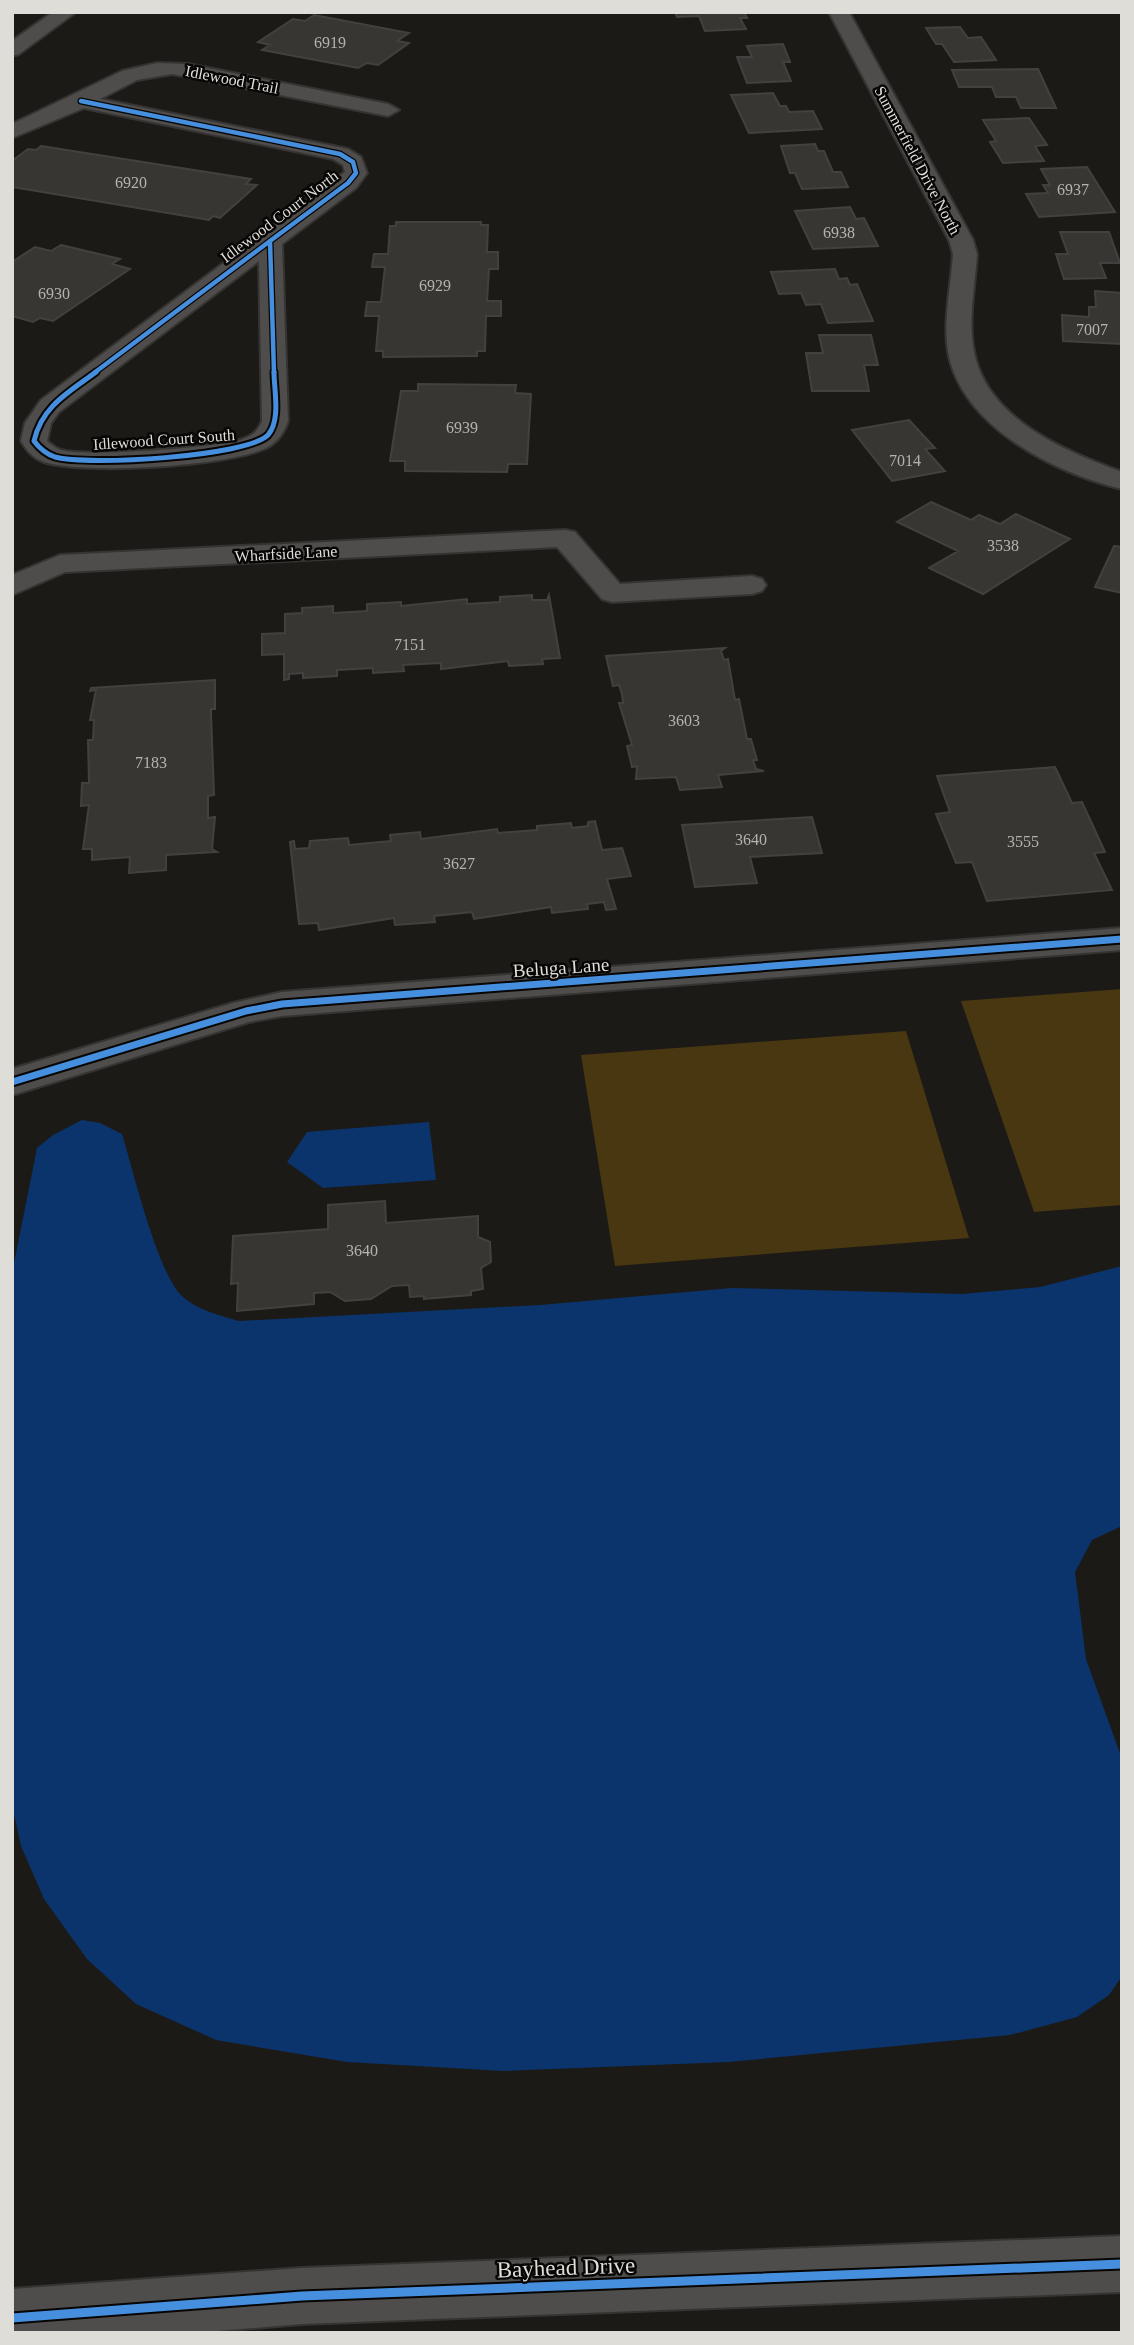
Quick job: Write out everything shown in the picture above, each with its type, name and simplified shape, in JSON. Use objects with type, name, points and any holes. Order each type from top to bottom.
[{"type":"street","points":[[12,50],[66,12]]},
{"type":"street","name":"Summerfield Drive North","points":[[839,12],[961,240],[965,254],[962,359],[975,387],[989,406],[1028,437],[1085,467],[1122,481]]},
{"type":"street","name":"Idlewood Trail","points":[[12,132],[81,101],[129,73],[173,68],[388,110]]},
{"type":"street","name":"Idlewood Court North","points":[[81,101],[340,154],[354,162],[356,173],[348,183],[118,355]]},
{"type":"street","name":"Idlewood Court South","points":[[118,355],[43,415],[34,441],[46,454],[82,460],[228,451],[255,444],[268,435],[275,421],[270,241]]},
{"type":"street","name":"Wharfside Lane","points":[[12,586],[60,565],[565,538],[611,593],[752,584]]},
{"type":"street","name":"Beluga Lane","points":[[12,1082],[246,1011],[282,1004],[1122,939]]},
{"type":"street","name":"Bayhead Drive","points":[[12,2318],[302,2296],[1122,2264]]},
{"type":"shaded area","points":[[1122,989],[1122,1205],[1034,1212],[961,1001]]},
{"type":"shaded area","points":[[906,1031],[969,1238],[615,1266],[581,1055]]},
{"type":"water","points":[[82,1120],[100,1123],[122,1134],[163,1265],[181,1295],[201,1308],[239,1321],[540,1305],[732,1288],[962,1294],[1040,1287],[1122,1266],[1122,1526],[1092,1540],[1075,1572],[1086,1659],[1122,1759],[1122,1976],[1109,1995],[1077,2017],[1010,2035],[729,2062],[504,2071],[347,2062],[216,2040],[136,2004],[87,1959],[44,1899],[21,1846],[12,1805],[12,1273],[37,1148],[53,1135]]},
{"type":"water","points":[[429,1122],[436,1180],[323,1188],[287,1162],[307,1132]]},
{"type":"building","points":[[675,12],[744,12],[747,18],[740,18],[746,29],[705,31],[699,16],[677,17]]},
{"type":"building","points":[[314,15],[409,33],[397,41],[409,43],[378,65],[367,63],[358,68],[262,50],[270,45],[258,42],[293,19],[305,21]]},
{"type":"building","points":[[960,27],[968,38],[981,37],[996,60],[954,62],[942,44],[936,44],[926,28]]},
{"type":"building","points":[[783,44],[790,62],[783,62],[791,81],[747,83],[737,57],[752,57],[747,46]]},
{"type":"building","points":[[1038,69],[1056,108],[1021,108],[1016,97],[996,97],[992,87],[959,87],[952,70]]},
{"type":"building","points":[[773,93],[780,106],[786,106],[789,112],[813,111],[822,129],[749,133],[731,95]]},
{"type":"building","points":[[1029,118],[1047,145],[1035,146],[1044,161],[1003,163],[990,142],[996,141],[983,120]]},
{"type":"building","points":[[815,144],[818,151],[824,151],[833,172],[841,172],[848,187],[802,189],[795,173],[790,173],[781,146]]},
{"type":"building","points":[[41,146],[251,179],[246,184],[257,185],[220,218],[213,216],[209,220],[12,187],[12,161],[28,149],[36,150]]},
{"type":"building","points":[[1087,167],[1115,212],[1039,217],[1026,194],[1048,193],[1043,185],[1050,185],[1041,169]]},
{"type":"building","points":[[850,207],[856,219],[864,218],[878,246],[813,249],[795,211]]},
{"type":"building","points":[[396,222],[481,222],[481,225],[488,225],[487,252],[498,252],[498,269],[489,269],[487,301],[501,301],[501,316],[486,316],[485,351],[477,351],[477,356],[383,357],[383,351],[376,351],[379,316],[365,316],[367,302],[381,302],[385,267],[372,267],[374,254],[388,254],[390,226],[396,226]]},
{"type":"building","points":[[1060,232],[1109,232],[1120,263],[1100,263],[1106,278],[1064,279],[1056,254],[1068,254]]},
{"type":"building","points":[[61,245],[120,259],[112,264],[130,269],[53,321],[40,318],[33,322],[12,316],[12,262],[35,247],[51,251]]},
{"type":"building","points":[[835,269],[839,279],[847,278],[850,285],[857,284],[873,321],[828,323],[821,304],[806,305],[801,293],[779,294],[771,272]]},
{"type":"building","points":[[1095,291],[1122,293],[1122,344],[1063,341],[1062,315],[1089,317],[1089,307],[1096,307]]},
{"type":"building","points":[[819,335],[871,335],[878,365],[864,365],[869,391],[812,391],[806,353],[823,353]]},
{"type":"building","points":[[418,384],[516,385],[515,393],[531,394],[527,464],[508,464],[507,472],[405,471],[405,461],[390,461],[401,391],[418,391]]},
{"type":"building","points":[[909,420],[935,448],[925,449],[945,471],[892,481],[852,430]]},
{"type":"building","points":[[931,502],[971,520],[979,515],[1000,524],[1016,514],[1070,539],[983,594],[929,568],[958,551],[897,522]]},
{"type":"building","points":[[1114,546],[1122,547],[1122,593],[1095,587]]},
{"type":"building","points":[[532,595],[532,600],[547,600],[549,595],[560,658],[542,659],[543,664],[509,666],[508,661],[441,669],[441,663],[403,665],[404,671],[373,673],[373,668],[337,670],[337,676],[303,678],[303,673],[289,674],[289,679],[284,680],[284,654],[262,655],[262,634],[285,633],[285,614],[302,613],[302,608],[333,606],[333,613],[367,611],[367,604],[401,602],[401,606],[467,599],[467,604],[500,602],[500,597]]},
{"type":"building","points":[[725,648],[721,651],[724,660],[728,659],[735,700],[739,699],[747,739],[751,739],[757,760],[753,760],[756,769],[764,771],[718,775],[722,787],[680,790],[676,777],[636,779],[637,766],[632,767],[627,746],[632,745],[619,703],[623,703],[622,694],[619,685],[613,686],[606,656]]},
{"type":"building","points":[[215,680],[215,709],[211,709],[214,795],[208,796],[208,818],[215,817],[212,849],[217,852],[166,855],[166,870],[129,873],[130,857],[92,860],[92,849],[83,849],[89,805],[81,806],[82,783],[89,783],[88,740],[93,740],[94,720],[90,720],[96,690],[90,691],[91,688]]},
{"type":"building","points":[[1055,767],[1072,803],[1082,802],[1105,852],[1094,853],[1112,890],[987,901],[972,862],[956,863],[936,814],[950,812],[937,776]]},
{"type":"building","points":[[812,817],[822,853],[750,857],[757,883],[695,887],[682,825]]},
{"type":"building","points":[[595,821],[602,850],[622,848],[631,876],[607,879],[616,909],[606,910],[604,902],[587,904],[588,909],[552,913],[551,907],[474,919],[472,912],[434,916],[435,922],[395,925],[394,918],[319,930],[318,923],[299,924],[290,842],[294,841],[295,849],[309,848],[310,841],[348,838],[349,845],[391,841],[390,835],[420,832],[421,839],[497,829],[498,833],[537,830],[537,826],[571,823],[572,828],[588,826],[588,822]]},
{"type":"building","points":[[385,1201],[386,1223],[478,1216],[478,1237],[490,1242],[491,1262],[481,1268],[483,1289],[471,1291],[471,1295],[424,1299],[424,1296],[410,1297],[409,1285],[392,1286],[371,1299],[345,1301],[330,1292],[314,1293],[314,1304],[237,1311],[238,1283],[231,1284],[233,1236],[328,1229],[328,1205]]},
{"type":"cycle path","points":[[81,101],[340,154],[353,162],[356,173],[348,183],[274,239],[237,266],[50,406],[38,423],[34,441],[42,450],[56,457],[75,460],[158,457],[240,448],[254,444],[268,435],[275,421],[270,241]]},
{"type":"cycle path","points":[[12,1082],[246,1011],[282,1004],[1122,939]]},
{"type":"cycle path","points":[[12,2318],[302,2296],[1122,2264]]}]
